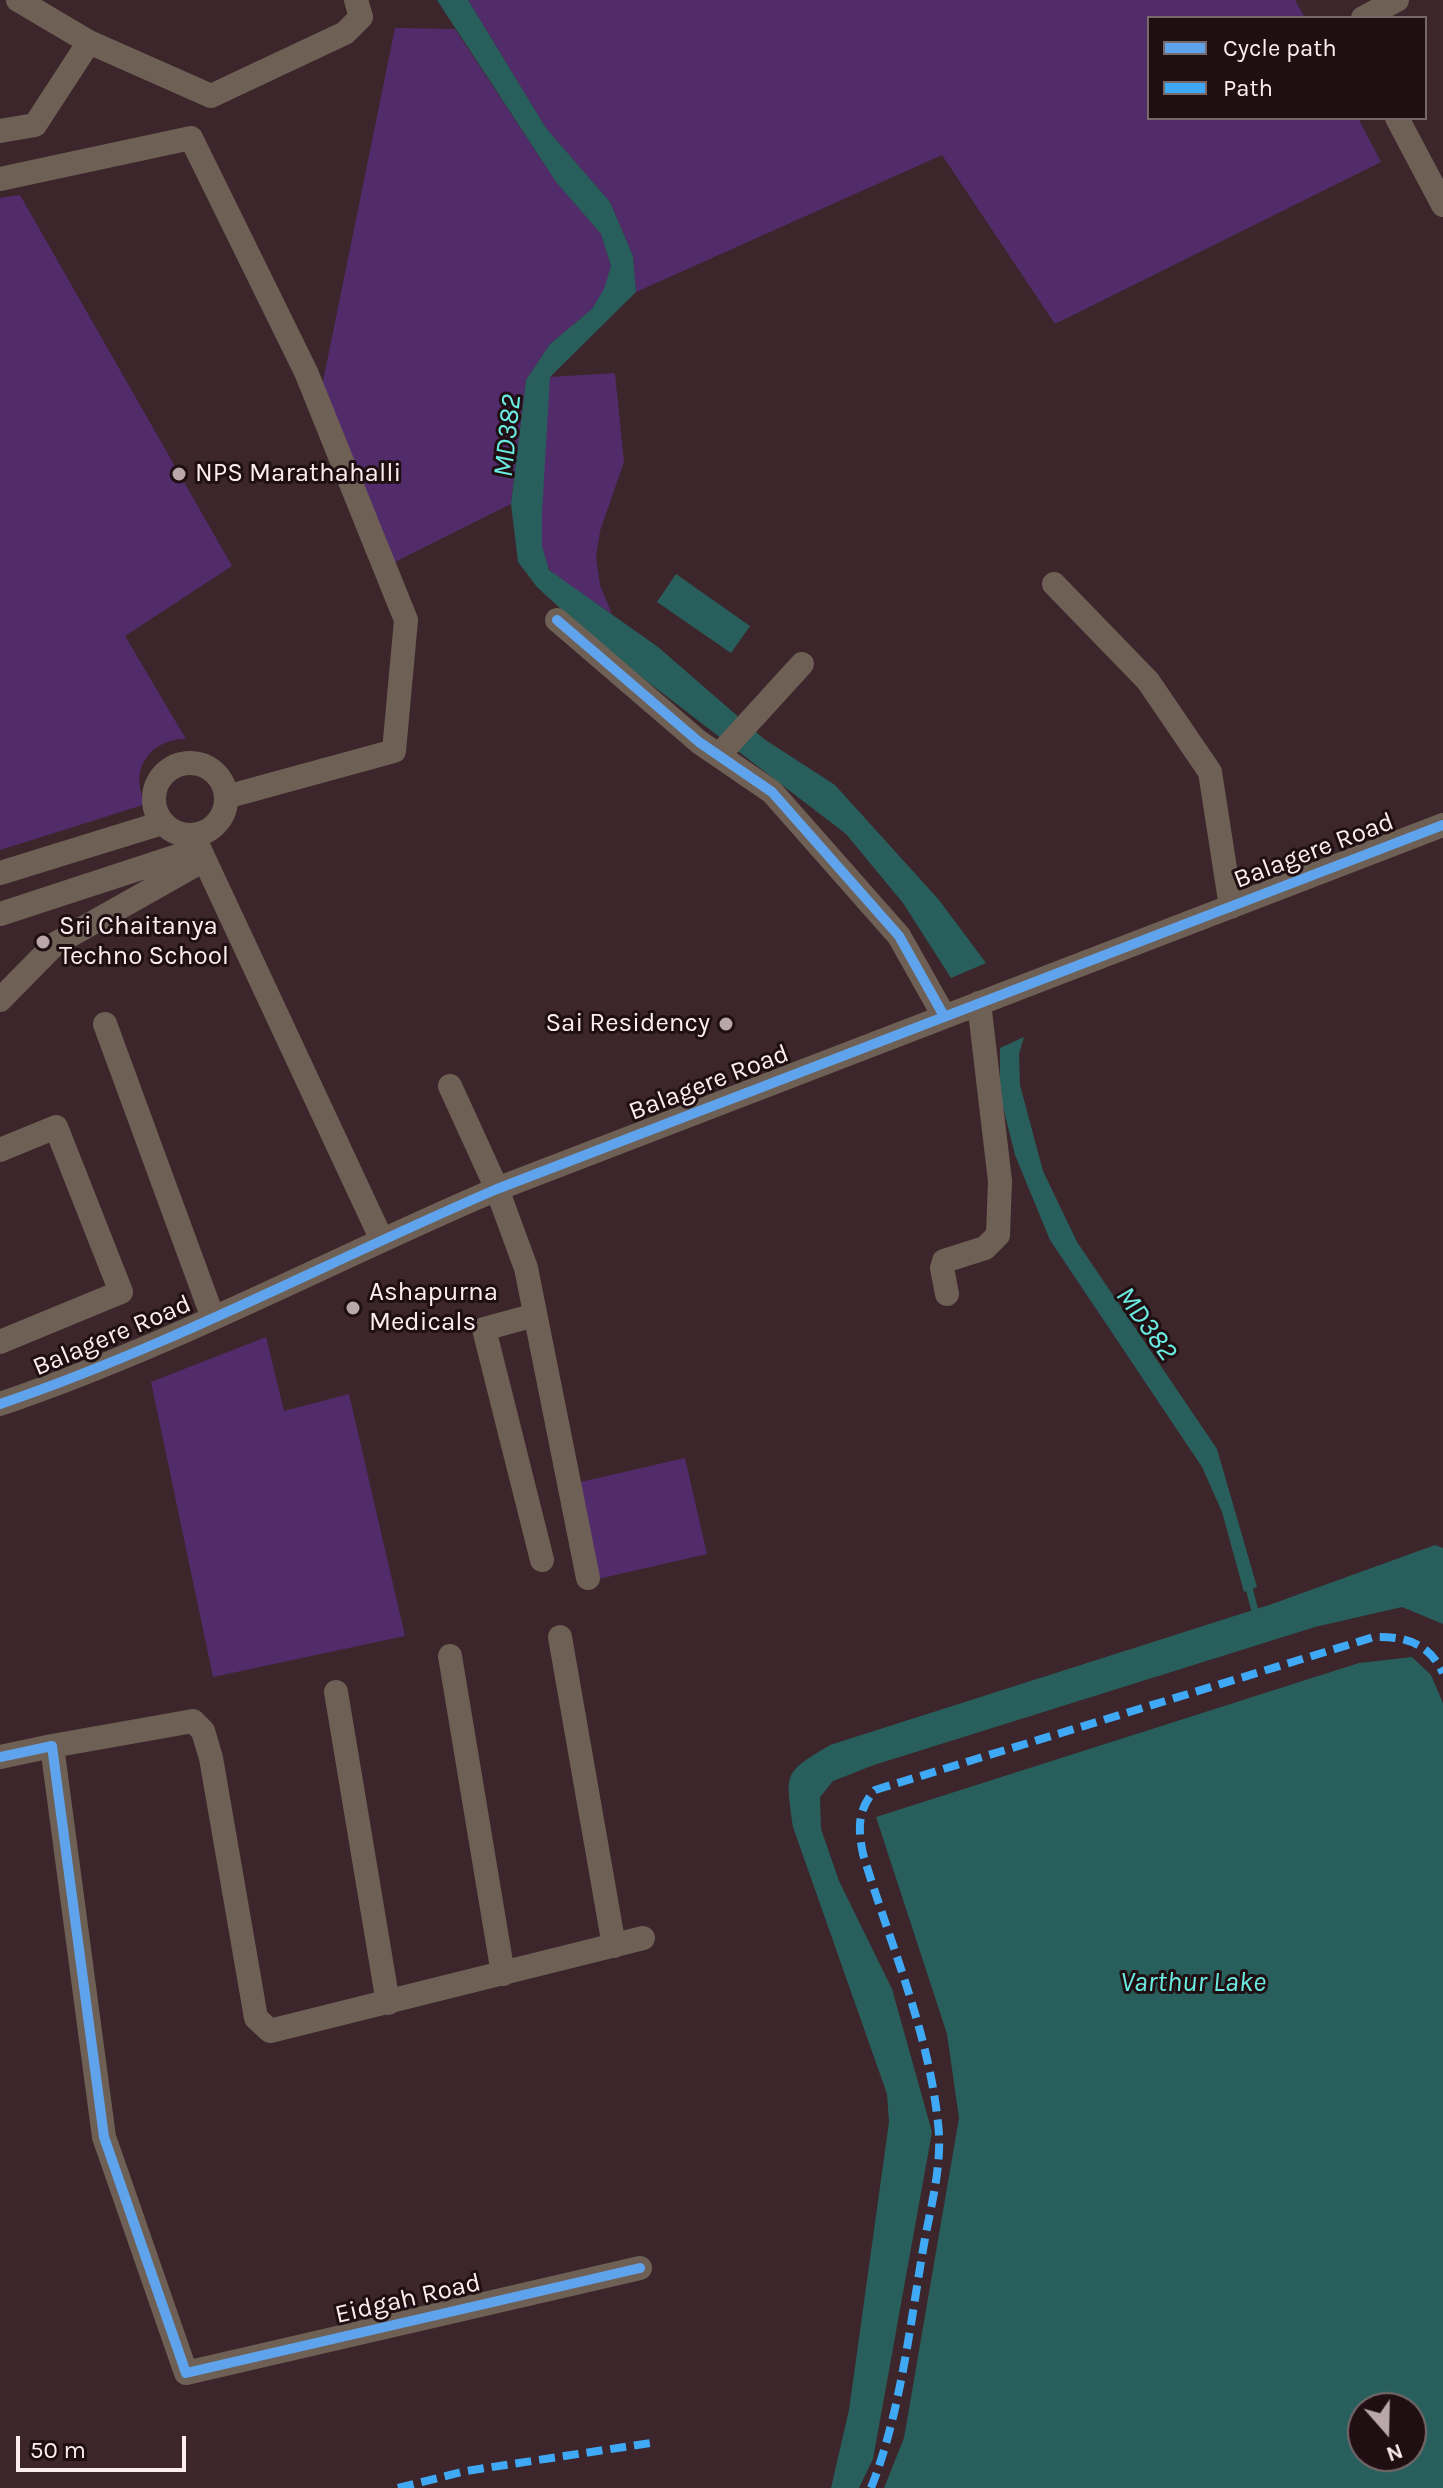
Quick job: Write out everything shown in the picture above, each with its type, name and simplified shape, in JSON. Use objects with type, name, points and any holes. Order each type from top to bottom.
[{"type":"street","points":[[18,0],[89,42],[211,96],[345,33],[361,17],[356,0]]},
{"type":"street","points":[[1367,16],[1397,0]]},
{"type":"street","points":[[0,131],[35,125],[89,42]]},
{"type":"street","points":[[1398,120],[1443,205]]},
{"type":"street","points":[[0,179],[191,138],[306,372],[406,620],[394,751],[226,797]]},
{"type":"street","points":[[1054,584],[1148,681],[1210,772],[1231,907]]},
{"type":"street","points":[[557,620],[699,742],[723,751],[772,792],[899,936],[944,1016]]},
{"type":"street","points":[[723,751],[802,664]]},
{"type":"street","points":[[0,1000],[55,944],[201,854],[208,830],[218,822],[226,797],[216,774],[195,763],[171,769],[155,787],[155,812],[162,823],[201,854],[381,1238]]},
{"type":"street","points":[[0,873],[162,823]]},
{"type":"street","name":"Balagere Road","points":[[0,1404],[97,1371],[381,1238],[497,1189],[1443,825]]},
{"type":"street","points":[[0,914],[201,854]]},
{"type":"street","points":[[947,1294],[942,1268],[944,1261],[985,1248],[998,1235],[1000,1181],[979,1003]]},
{"type":"street","points":[[105,1024],[213,1318]]},
{"type":"street","points":[[450,1086],[497,1189],[526,1268],[588,1578]]},
{"type":"street","points":[[0,1150],[56,1127],[121,1292],[0,1342]]},
{"type":"street","points":[[535,1315],[484,1329],[542,1560]]},
{"type":"street","points":[[560,1637],[614,1946]]},
{"type":"street","points":[[450,1656],[503,1974]]},
{"type":"street","points":[[336,1692],[388,2003]]},
{"type":"street","points":[[0,1757],[193,1721],[203,1731],[211,1758],[256,2018],[261,2026],[280,2031],[643,1938]]},
{"type":"street","name":"Eidgah Road","points":[[52,1746],[104,2137],[186,2373],[640,2268]]},
{"type":"shaded area","points":[[468,0],[1295,0],[1304,16],[1147,16],[1147,120],[1359,120],[1381,162],[1055,324],[942,155],[636,292],[633,256],[610,202],[546,128]]},
{"type":"shaded area","points":[[395,28],[455,29],[556,182],[601,234],[611,266],[605,289],[592,309],[550,344],[526,380],[511,504],[395,562],[322,386]]},
{"type":"shaded area","points":[[20,195],[232,566],[125,636],[186,739],[162,745],[145,759],[139,780],[146,804],[0,850],[0,198]]},
{"type":"shaded area","points":[[615,373],[624,462],[600,531],[596,557],[600,585],[612,614],[568,585],[548,567],[540,528],[540,502],[542,446],[550,377]]},
{"type":"shaded area","points":[[266,1337],[284,1411],[349,1394],[405,1636],[213,1677],[151,1382]]},
{"type":"shaded area","points":[[685,1458],[707,1554],[594,1580],[572,1484]]},
{"type":"water","points":[[437,0],[468,0],[546,128],[610,202],[633,256],[636,292],[550,377],[542,512],[542,546],[549,570],[658,647],[764,739],[835,785],[939,900],[986,963],[951,978],[903,903],[846,834],[601,646],[537,587],[518,562],[511,504],[526,380],[550,344],[592,309],[604,289],[611,266],[601,234],[556,182]]},
{"type":"water","points":[[676,574],[750,626],[731,653],[657,602]]},
{"type":"water","points":[[1024,1037],[1019,1054],[1020,1085],[1043,1171],[1077,1242],[1217,1449],[1257,1587],[1244,1592],[1222,1512],[1202,1467],[1050,1240],[1015,1155],[1000,1095],[1000,1048]]},
{"type":"water","points":[[1435,1545],[1443,1548],[1443,1624],[1402,1607],[1315,1627],[874,1765],[833,1781],[820,1797],[821,1829],[839,1881],[892,1989],[932,2132],[873,2459],[859,2488],[831,2488],[849,2410],[889,2122],[887,2094],[793,1827],[789,1785],[795,1769],[830,1745],[1272,1604]]},
{"type":"water","name":"Varthur Lake","points":[[1412,1657],[1431,1675],[1443,1703],[1443,2488],[884,2488],[904,2438],[959,2118],[947,2034],[876,1817],[1359,1663]]},
{"type":"waterway","name":"MD382","points":[[1248,1584],[1256,1615]]},
{"type":"marked path","points":[[871,2488],[890,2429],[904,2368],[936,2184],[939,2138],[933,2088],[917,2020],[863,1854],[860,1820],[869,1797],[875,1790],[1374,1637],[1415,1643],[1431,1655],[1443,1673]]},
{"type":"marked path","points":[[398,2488],[466,2471],[657,2442]]},
{"type":"cycle path","points":[[557,620],[699,742],[772,792],[899,936],[944,1016]]},
{"type":"cycle path","points":[[0,1404],[189,1329],[497,1189],[1443,825]]},
{"type":"cycle path","points":[[0,1757],[52,1746],[104,2137],[186,2373],[640,2268]]},
{"type":"place","name":"NPS Marathahalli","points":[[179,474]]},
{"type":"place","name":"Sri Chaitanya Techno School","points":[[43,942]]},
{"type":"place","name":"Sai Residency","points":[[726,1024]]},
{"type":"place","name":"Ashapurna Medicals","points":[[353,1308]]}]
